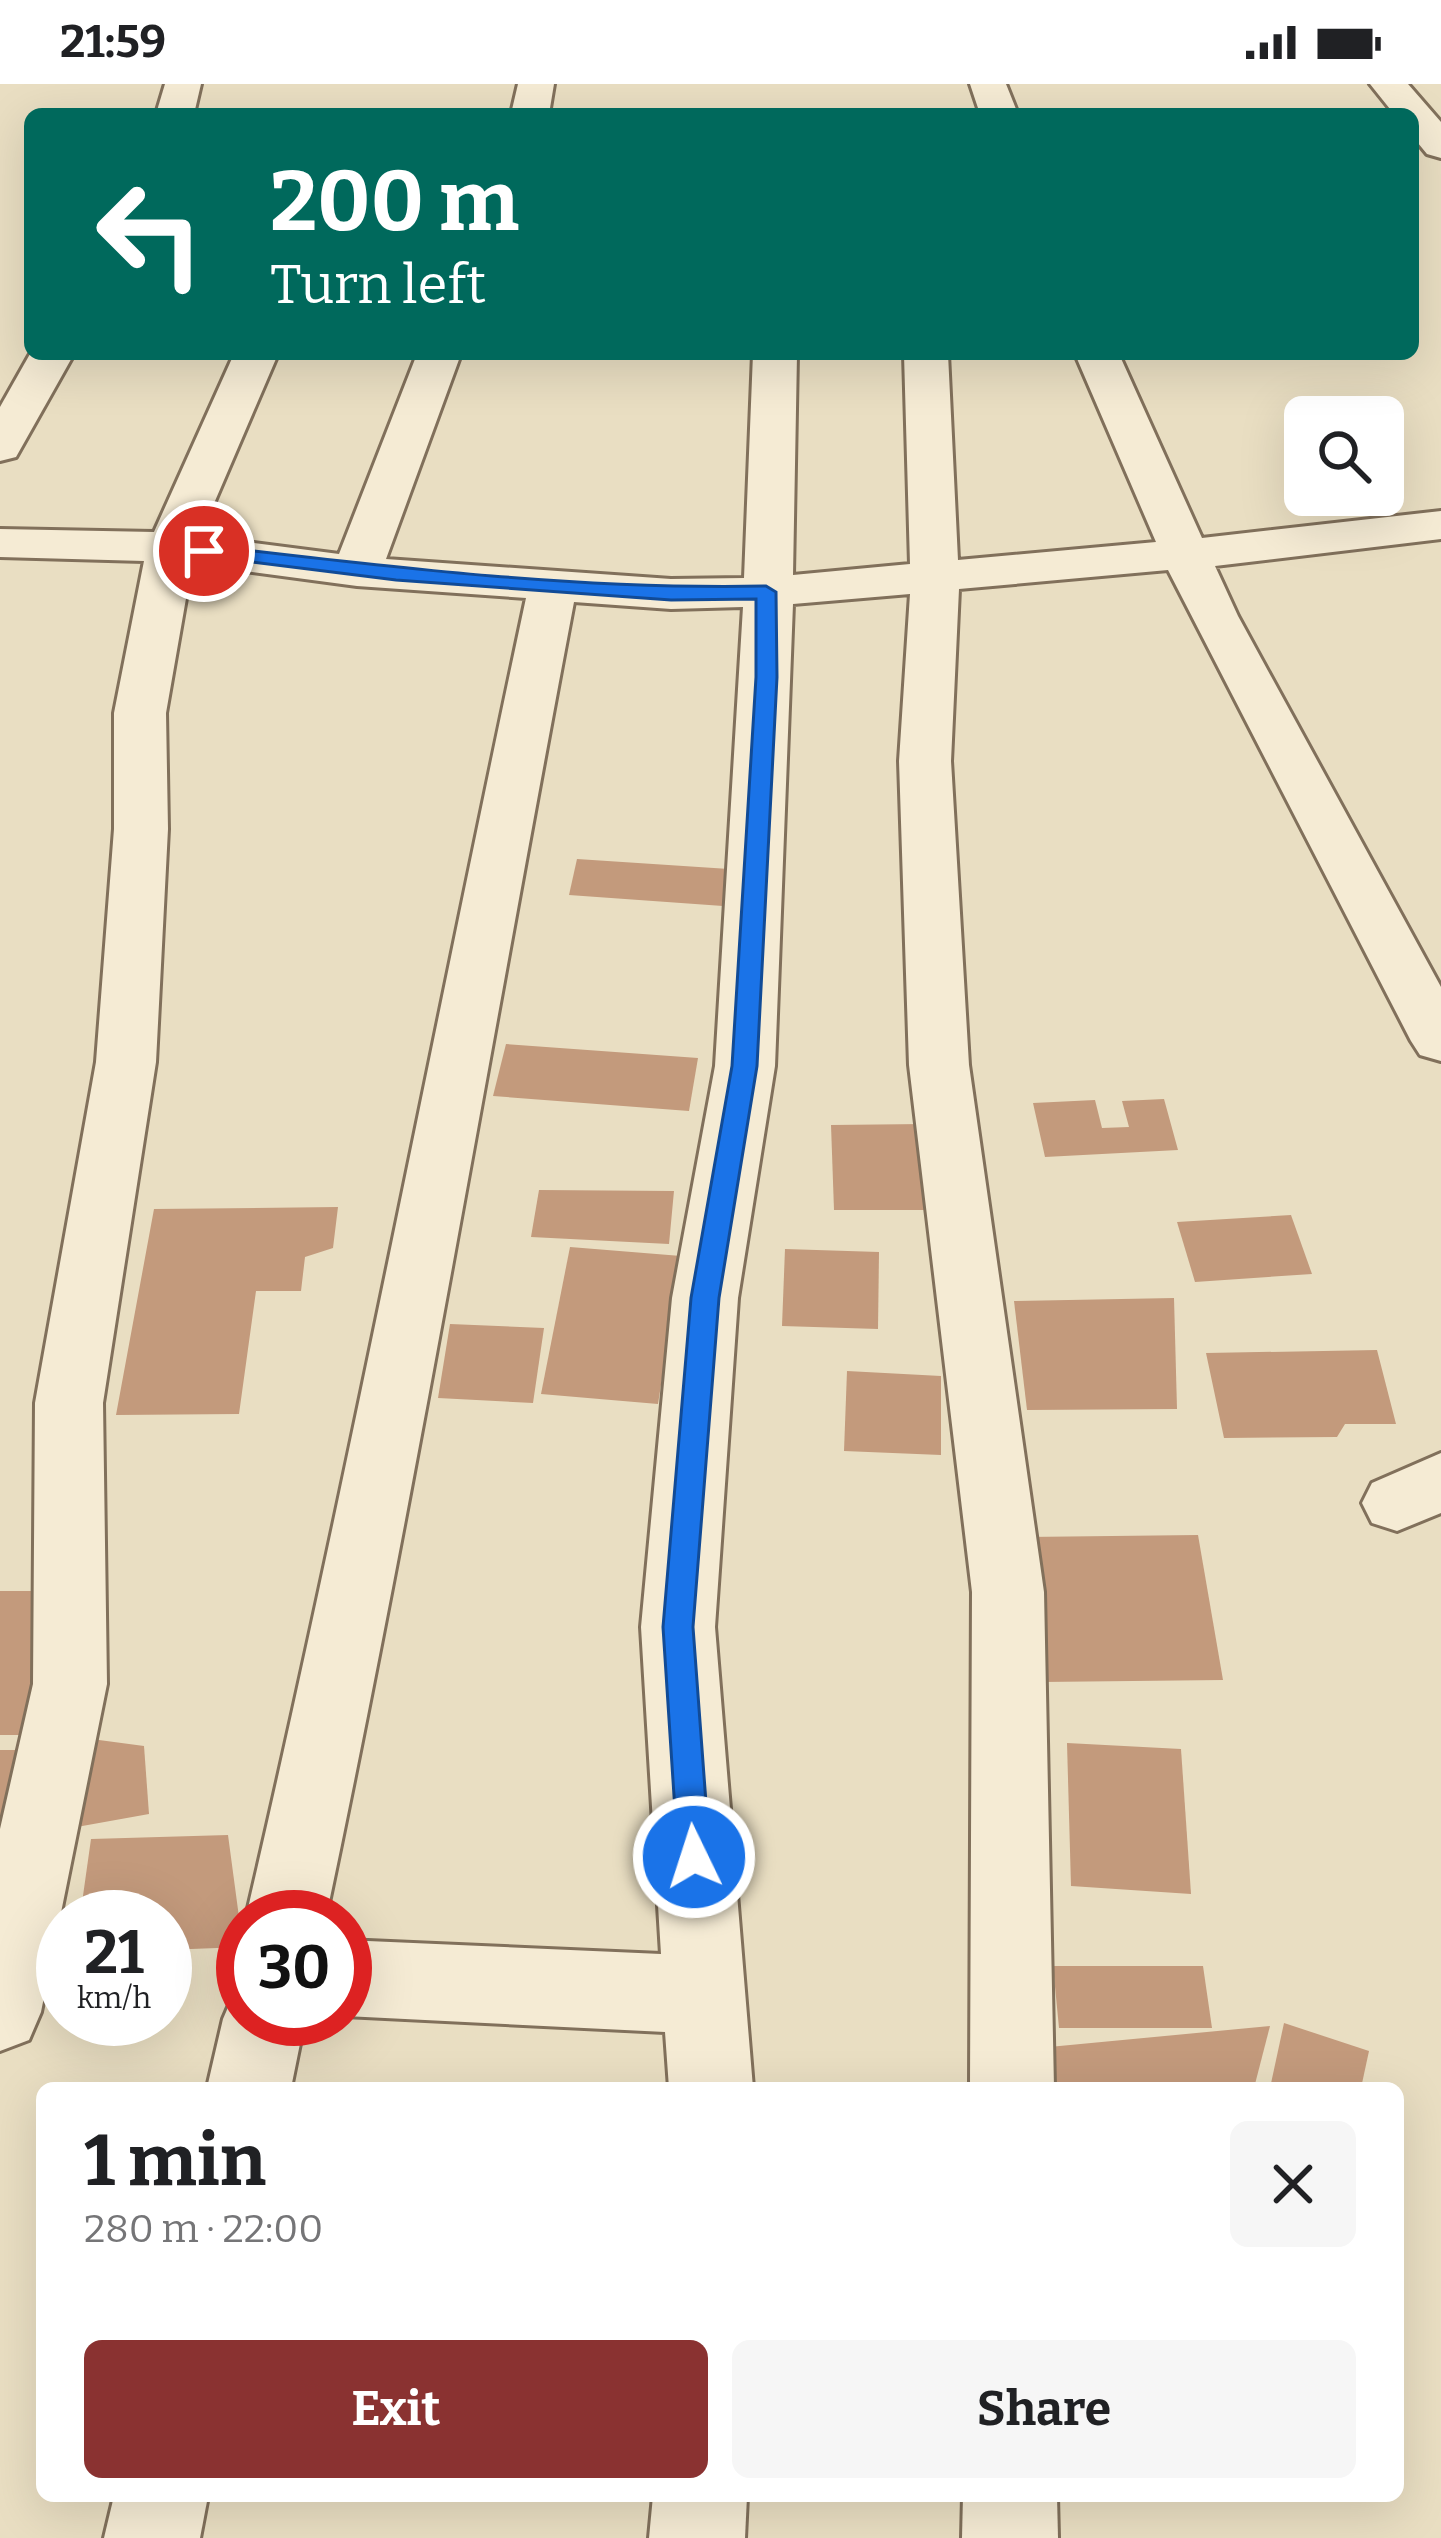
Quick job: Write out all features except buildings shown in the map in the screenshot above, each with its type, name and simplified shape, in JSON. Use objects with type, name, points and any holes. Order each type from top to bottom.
[{"type":"street","points":[[0,447],[49,360]]},
{"type":"street","points":[[0,2012],[70,1684],[69,1402],[126,1062],[141,829],[140,713],[171,548],[253,360]]},
{"type":"street","points":[[357,571],[437,360]]},
{"type":"street","points":[[711,2082],[678,1627],[705,1298],[745,1066],[766,677],[776,360]]},
{"type":"street","points":[[926,360],[935,577],[925,761],[939,1065],[1008,1592],[1012,2082]]},
{"type":"street","points":[[1100,360],[1182,554],[1441,1042]]},
{"type":"street","points":[[0,543],[171,548],[357,571],[671,594],[766,592],[935,577],[1441,525]]},
{"type":"street","points":[[292,1890],[357,1597],[459,1048],[553,586]]},
{"type":"street","points":[[372,1979],[704,1995]]},
{"type":"street","points":[[250,2082],[258,2046]]},
{"type":"street","points":[[152,2538],[160,2502]]},
{"type":"street","points":[[697,2538],[700,2502]]},
{"type":"street","points":[[1010,2502],[1010,2538]]},
{"type":"route","points":[[204,551],[396,574],[671,594],[766,592],[766,677],[745,1066],[705,1298],[678,1627],[694,1857]]}]
